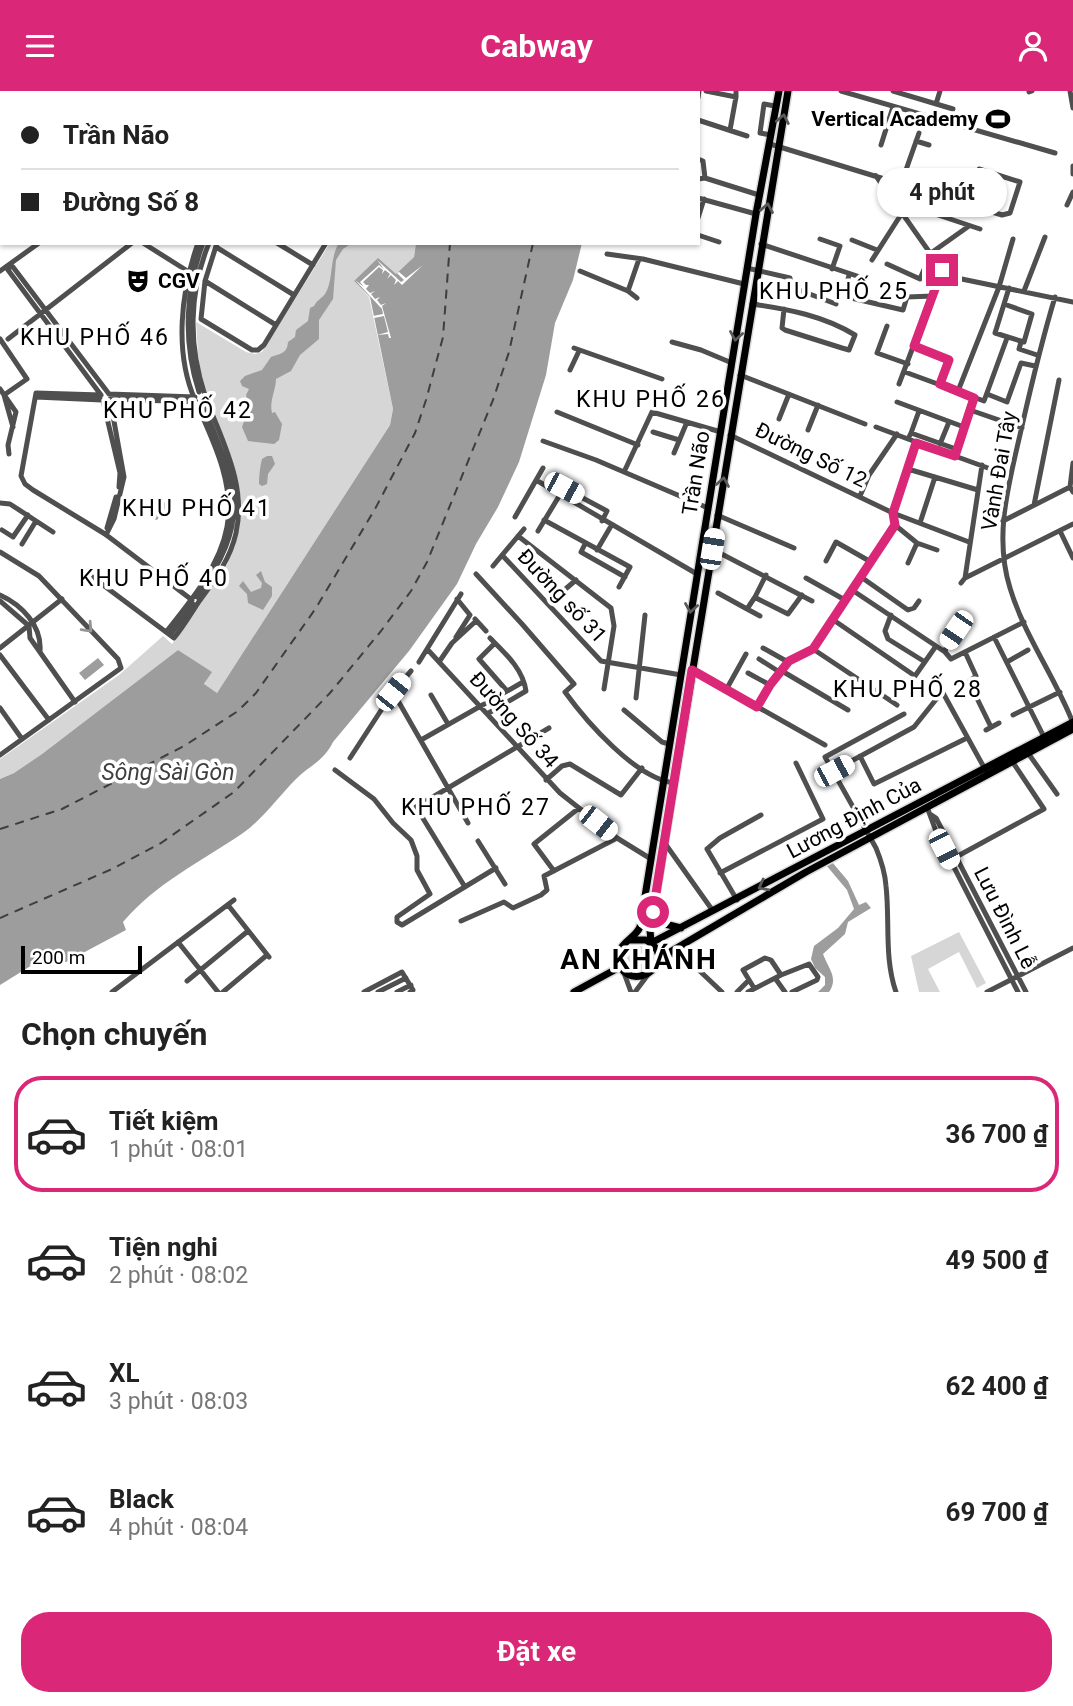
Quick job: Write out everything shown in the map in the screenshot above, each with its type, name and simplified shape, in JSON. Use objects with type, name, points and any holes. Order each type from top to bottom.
[{"type":"main road","name":"Trần Não","points":[[651,943],[650,933],[664,842],[752,304],[774,146],[771,135],[779,91]]},
{"type":"main road","name":"Trần Não","points":[[629,940],[636,935],[640,927],[756,214],[788,91]]},
{"type":"main road","points":[[727,392],[737,393]]},
{"type":"main road","points":[[705,524],[716,526]]},
{"type":"main road","points":[[685,649],[695,651]]},
{"type":"main road","name":"Lương Định Của","points":[[658,959],[869,835],[1073,722]]},
{"type":"main road","name":"Lương Định Của","points":[[651,943],[869,835],[928,810],[986,771],[1012,761],[1073,729]]},
{"type":"main road","points":[[728,904],[736,912]]},
{"type":"main road","points":[[653,912],[664,924],[681,928]]},
{"type":"main road","points":[[642,939],[651,943],[657,952],[655,969],[647,976],[637,978],[622,970],[619,952],[629,940],[642,939]]},
{"type":"main road","points":[[574,992],[622,970]]},
{"type":"street","points":[[706,91],[736,94],[730,130]]},
{"type":"street","points":[[841,91],[1055,153]]},
{"type":"street","points":[[893,91],[908,93],[953,109]]},
{"type":"street","points":[[936,104],[940,91]]},
{"type":"street","points":[[1070,91],[1073,108]]},
{"type":"street","points":[[881,145],[892,107]]},
{"type":"street","points":[[700,121],[747,136]]},
{"type":"street","points":[[901,184],[919,133]]},
{"type":"street","points":[[916,141],[929,145]]},
{"type":"street","points":[[774,146],[967,204],[1007,215],[1020,182],[979,169],[967,204]]},
{"type":"street","points":[[911,156],[920,158]]},
{"type":"street","points":[[700,160],[703,161],[702,179],[760,195]]},
{"type":"street","points":[[1073,166],[1073,174]]},
{"type":"street","points":[[876,176],[942,270],[952,277],[1073,302]]},
{"type":"street","points":[[1067,205],[1073,191]]},
{"type":"street","points":[[701,198],[756,214]]},
{"type":"street","points":[[872,260],[902,213]]},
{"type":"street","points":[[932,213],[980,229]]},
{"type":"street","points":[[887,264],[920,279],[931,253],[969,226]]},
{"type":"street","points":[[700,236],[719,241]]},
{"type":"street","points":[[1024,291],[1045,237]]},
{"type":"street","points":[[820,239],[840,246],[832,269]]},
{"type":"street","points":[[958,391],[999,287],[1013,239]]},
{"type":"street","points":[[852,240],[877,250]]},
{"type":"street","points":[[761,244],[866,279]]},
{"type":"street","points":[[2,268],[36,245]]},
{"type":"street","points":[[8,339],[129,245]]},
{"type":"street","points":[[146,245],[189,272]]},
{"type":"street","points":[[170,635],[228,559],[237,531],[239,508],[233,466],[188,375],[183,341],[183,310],[189,272],[197,245]]},
{"type":"street","points":[[170,635],[195,601],[220,550],[229,512],[229,495],[223,468],[199,398],[191,360],[188,321],[192,282],[203,245]]},
{"type":"street","points":[[199,398],[193,325],[197,282],[208,245]]},
{"type":"street","points":[[294,295],[216,245],[205,281],[201,319],[249,349],[258,350],[263,347],[325,245]]},
{"type":"street","points":[[279,245],[313,265]]},
{"type":"street","points":[[607,254],[642,257],[744,284]]},
{"type":"street","points":[[628,291],[642,257]]},
{"type":"street","points":[[2,268],[13,267],[105,398]]},
{"type":"street","points":[[747,268],[790,278],[790,287],[836,305]]},
{"type":"street","points":[[899,384],[942,270]]},
{"type":"street","points":[[580,271],[628,291],[637,298]]},
{"type":"street","points":[[849,275],[847,297],[903,310],[907,297],[933,296]]},
{"type":"street","points":[[205,281],[276,325]]},
{"type":"street","points":[[1009,288],[995,333],[1021,342]]},
{"type":"street","name":"Vành Đai Tây","points":[[1055,297],[1037,355],[1010,476],[1003,521],[1004,560],[1010,591],[1073,722]]},
{"type":"street","points":[[752,304],[784,309],[831,322],[855,335],[849,350],[785,330],[782,328],[784,309]]},
{"type":"street","points":[[1004,304],[1032,314],[1024,342],[1021,342],[1019,349],[1037,355]]},
{"type":"street","points":[[43,312],[103,383],[124,477],[114,519],[105,534]]},
{"type":"street","points":[[887,326],[875,352],[908,365]]},
{"type":"street","points":[[905,372],[984,401],[1007,338]]},
{"type":"street","points":[[0,339],[27,379],[4,395]]},
{"type":"street","points":[[672,342],[732,363]]},
{"type":"street","points":[[914,346],[949,360],[940,384]]},
{"type":"street","points":[[570,370],[576,350],[662,379]]},
{"type":"street","points":[[987,394],[1007,402],[1021,363],[1035,366]]},
{"type":"street","points":[[740,375],[865,424]]},
{"type":"street","points":[[1034,505],[1059,380]]},
{"type":"street","points":[[95,386],[103,383]]},
{"type":"street","points":[[0,389],[16,412],[8,445],[9,454]]},
{"type":"street","points":[[779,419],[789,394]]},
{"type":"street","points":[[195,601],[105,534],[33,490],[25,484],[21,476],[36,395],[199,398]]},
{"type":"street","points":[[955,452],[974,398]]},
{"type":"street","points":[[897,402],[964,427]]},
{"type":"street","points":[[808,430],[818,405]]},
{"type":"street","points":[[971,410],[1022,428]]},
{"type":"street","points":[[909,436],[919,411]]},
{"type":"street","points":[[557,412],[638,445]]},
{"type":"street","points":[[638,437],[647,416],[651,415],[720,432]]},
{"type":"street","points":[[624,472],[651,415]]},
{"type":"street","points":[[674,453],[687,422]]},
{"type":"street","points":[[940,443],[948,422]]},
{"type":"street","points":[[876,427],[940,443],[1010,476]]},
{"type":"street","points":[[653,432],[680,440]]},
{"type":"street","points":[[860,496],[869,475],[897,434]]},
{"type":"street","name":"Đường Số 12","points":[[730,435],[893,513],[969,542]]},
{"type":"street","points":[[909,436],[916,443],[955,452]]},
{"type":"street","points":[[543,440],[708,508]]},
{"type":"street","points":[[916,443],[893,513],[895,525],[917,543],[937,550]]},
{"type":"street","points":[[0,446],[8,445]]},
{"type":"street","points":[[1003,521],[1071,489],[1073,463]]},
{"type":"street","points":[[982,465],[963,580],[1073,524]]},
{"type":"street","points":[[515,517],[543,468]]},
{"type":"street","points":[[908,468],[978,490]]},
{"type":"street","points":[[920,523],[935,477]]},
{"type":"street","points":[[536,480],[696,574]]},
{"type":"street","points":[[538,531],[564,488],[607,511],[602,521]]},
{"type":"street","points":[[0,503],[10,504],[53,532]]},
{"type":"street","points":[[2,530],[12,539],[28,515]]},
{"type":"street","points":[[718,515],[794,548]]},
{"type":"street","points":[[544,520],[630,567],[619,587]]},
{"type":"street","points":[[22,544],[36,521]]},
{"type":"street","points":[[757,707],[788,662],[793,657],[813,649],[895,525]]},
{"type":"street","points":[[597,550],[611,526]]},
{"type":"street","points":[[493,566],[524,529]]},
{"type":"street","points":[[1060,531],[1073,558]]},
{"type":"street","points":[[518,536],[614,612],[604,689]]},
{"type":"street","points":[[825,561],[836,542],[871,562]]},
{"type":"street","points":[[908,563],[917,543]]},
{"type":"street","points":[[585,544],[581,552],[625,577]]},
{"type":"street","points":[[712,549],[812,601]]},
{"type":"street","points":[[0,552],[39,576],[118,659],[121,668],[0,755]]},
{"type":"street","name":"Đường số 31","points":[[502,555],[601,661],[681,675]]},
{"type":"street","points":[[87,573],[170,635]]},
{"type":"street","points":[[476,574],[574,684],[565,692],[583,717],[617,751],[663,782],[674,783]]},
{"type":"street","points":[[747,608],[766,575]]},
{"type":"street","points":[[861,577],[908,610],[914,608],[919,601]]},
{"type":"street","points":[[806,578],[845,600]]},
{"type":"street","points":[[548,604],[576,580]]},
{"type":"street","points":[[852,590],[946,652],[951,659],[1024,622]]},
{"type":"street","points":[[718,593],[760,616]]},
{"type":"street","points":[[0,595],[14,603],[31,625],[39,637],[40,651],[75,702]]},
{"type":"street","points":[[755,597],[788,614],[803,595]]},
{"type":"street","points":[[419,662],[459,597],[470,615],[486,631]]},
{"type":"street","points":[[0,648],[62,599]]},
{"type":"street","points":[[0,601],[31,625]]},
{"type":"street","points":[[439,662],[470,615]]},
{"type":"street","points":[[636,698],[645,615]]},
{"type":"street","points":[[891,615],[885,631],[887,639],[925,661]]},
{"type":"street","points":[[946,652],[947,644],[966,616]]},
{"type":"street","points":[[832,619],[915,676],[936,646]]},
{"type":"street","points":[[452,643],[476,621]]},
{"type":"street","points":[[994,637],[1044,737]]},
{"type":"street","points":[[487,714],[526,691],[509,656],[490,638]]},
{"type":"street","points":[[495,643],[479,659],[506,691]]},
{"type":"street","points":[[763,648],[788,662]]},
{"type":"street","points":[[813,649],[897,705]]},
{"type":"street","name":"Đường Số 34","points":[[428,650],[546,779],[617,838],[651,859]]},
{"type":"street","points":[[1007,662],[1028,650]]},
{"type":"street","points":[[965,652],[976,676],[969,682],[988,728],[999,723]]},
{"type":"street","points":[[726,690],[746,654]]},
{"type":"street","points":[[0,655],[49,720]]},
{"type":"street","points":[[759,659],[848,710]]},
{"type":"street","points":[[692,670],[825,745]]},
{"type":"street","points":[[350,758],[393,692],[411,671]]},
{"type":"street","points":[[748,673],[770,685]]},
{"type":"street","points":[[421,740],[523,682]]},
{"type":"street","points":[[937,682],[986,771]]},
{"type":"street","points":[[393,692],[468,823]]},
{"type":"street","points":[[834,771],[914,727],[942,692]]},
{"type":"street","points":[[1013,715],[1060,692]]},
{"type":"street","points":[[431,695],[448,724]]},
{"type":"street","points":[[0,708],[22,739]]},
{"type":"street","points":[[624,710],[662,742],[669,744]]},
{"type":"street","points":[[896,992],[892,983],[887,941],[885,874],[876,848],[825,757],[904,714]]},
{"type":"street","points":[[465,887],[416,807],[549,729]]},
{"type":"street","points":[[860,756],[874,784],[967,738]]},
{"type":"street","points":[[1028,753],[1057,794]]},
{"type":"street","points":[[956,857],[1044,809],[1012,761]]},
{"type":"street","points":[[720,873],[822,819],[796,763]]},
{"type":"street","points":[[546,779],[570,764],[621,795],[642,768]]},
{"type":"street","points":[[335,770],[374,799],[411,840],[417,856],[417,870],[438,904]]},
{"type":"street","points":[[554,871],[534,844],[579,808]]},
{"type":"street","name":"Lưu Đình Lễ","points":[[928,810],[936,818],[956,857],[1014,978],[1018,992]]},
{"type":"street","name":"Lưu Đình Lễ","points":[[928,810],[937,834],[1014,978],[1026,992]]},
{"type":"street","points":[[737,899],[707,849],[761,815]]},
{"type":"street","points":[[461,921],[504,902],[515,907],[541,895],[547,890],[544,876],[617,838]]},
{"type":"street","points":[[478,841],[505,884]]},
{"type":"street","points":[[664,842],[713,911]]},
{"type":"street","points":[[430,894],[397,917],[397,922],[402,925],[496,868]]},
{"type":"street","points":[[112,992],[234,900]]},
{"type":"street","points":[[178,942],[220,992],[268,956],[228,905]]},
{"type":"street","points":[[187,982],[248,931]]},
{"type":"street","points":[[684,943],[686,958]]},
{"type":"street","points":[[987,992],[1073,947]]},
{"type":"street","points":[[666,953],[686,958],[722,992]]},
{"type":"street","points":[[781,975],[771,960],[765,958],[743,972],[751,990],[781,975],[810,965],[817,980],[793,992]]},
{"type":"street","points":[[622,970],[633,992],[647,976]]},
{"type":"street","points":[[397,992],[411,989],[404,975]]},
{"type":"street","points":[[364,992],[404,975]]},
{"type":"street","points":[[378,992],[404,975]]},
{"type":"street","points":[[775,978],[785,992]]},
{"type":"street","points":[[737,992],[748,981]]},
{"type":"shaded area","points":[[329,245],[416,245],[414,257],[396,274],[354,281],[369,297],[393,409],[390,425],[217,693],[204,685],[211,672],[178,650],[42,754],[0,779],[0,759],[119,675],[163,636],[172,644],[223,572],[228,563],[241,500],[236,472],[199,369],[196,322],[246,352],[262,352]]},
{"type":"shaded area","points":[[959,932],[986,983],[977,988],[959,952],[928,969],[940,992],[919,992],[911,956]]},
{"type":"shaded area","points":[[639,946],[648,950],[652,959],[648,968],[639,972],[630,968],[626,959],[630,950]]},
{"type":"water","points":[[338,245],[349,245],[336,260],[333,299],[319,320],[319,339],[300,355],[291,371],[276,379],[271,409],[282,424],[279,440],[274,444],[248,441],[242,427],[249,408],[246,395],[249,389],[242,386],[240,381],[245,376],[262,370],[271,357],[285,351],[288,342],[295,337],[296,330],[308,321],[310,308],[328,288]]},
{"type":"water","name":"Sông Sài Gòn","points":[[416,245],[582,245],[573,280],[555,323],[546,375],[519,462],[457,584],[409,651],[325,754],[296,779],[250,827],[150,896],[123,922],[126,930],[66,962],[37,962],[0,985],[0,779],[42,754],[178,650],[212,672],[204,684],[217,693],[390,425],[393,409],[370,297],[354,281],[378,258],[396,274],[414,257]]},
{"type":"water","points":[[272,456],[275,464],[268,474],[267,484],[262,486],[259,484],[260,468],[262,459]]},
{"type":"water","points":[[157,499],[168,504],[157,520],[151,518],[152,507]]},
{"type":"water","points":[[261,571],[265,582],[272,587],[272,596],[263,610],[248,603],[247,594],[239,586],[243,581],[251,592],[261,588],[262,583],[256,575]]},
{"type":"water","points":[[98,658],[104,665],[85,680],[79,673]]},
{"type":"water","points":[[832,862],[848,881],[859,905],[866,902],[871,908],[848,922],[845,934],[823,954],[833,982],[829,992],[818,992],[825,985],[825,977],[815,968],[811,959],[814,946],[838,928],[854,909],[847,890],[826,865]]},
{"type":"pier","points":[[377,260],[401,282],[404,280],[397,273],[406,278],[423,265],[402,285],[398,281],[394,285],[396,280],[391,275],[387,279],[390,274],[385,270],[382,274],[383,270],[379,267],[363,282],[369,285],[366,289],[370,293],[375,291],[371,294],[375,299],[380,297],[377,300],[381,305],[386,303],[382,306],[391,338],[388,334],[377,335],[388,332],[384,316],[373,316],[383,314],[382,309],[355,280],[364,287],[360,282],[379,265],[384,269]]},
{"type":"ferry route","points":[[0,829],[62,809],[184,746],[238,711],[256,693],[316,608],[375,509],[415,433],[443,337],[450,245]]},
{"type":"ferry route","points":[[0,918],[112,869],[161,843],[234,792],[330,693],[381,631],[411,591],[427,562],[493,400],[509,352],[533,245]]},
{"type":"place","name":"Vertical Academy","points":[[998,119]]},
{"type":"place","name":"CGV","points":[[138,281]]},
{"type":"district","name":"KHU PHỐ 25","points":[[834,291]]},
{"type":"district","name":"KHU PHỐ 46","points":[[95,337]]},
{"type":"district","name":"KHU PHỐ 26","points":[[651,399]]},
{"type":"district","name":"KHU PHỐ 42","points":[[178,410]]},
{"type":"district","name":"KHU PHỐ 41","points":[[197,508]]},
{"type":"district","name":"KHU PHỐ 40","points":[[154,578]]},
{"type":"district","name":"KHU PHỐ 28","points":[[908,689]]},
{"type":"district","name":"KHU PHỐ 27","points":[[476,807]]},
{"type":"district","name":"AN KHÁNH","points":[[639,959]]},
{"type":"route","points":[[653,912],[692,670],[757,707],[789,661],[813,649],[895,525],[893,513],[916,443],[955,456],[974,398],[940,384],[949,360],[914,346],[942,270]]}]
